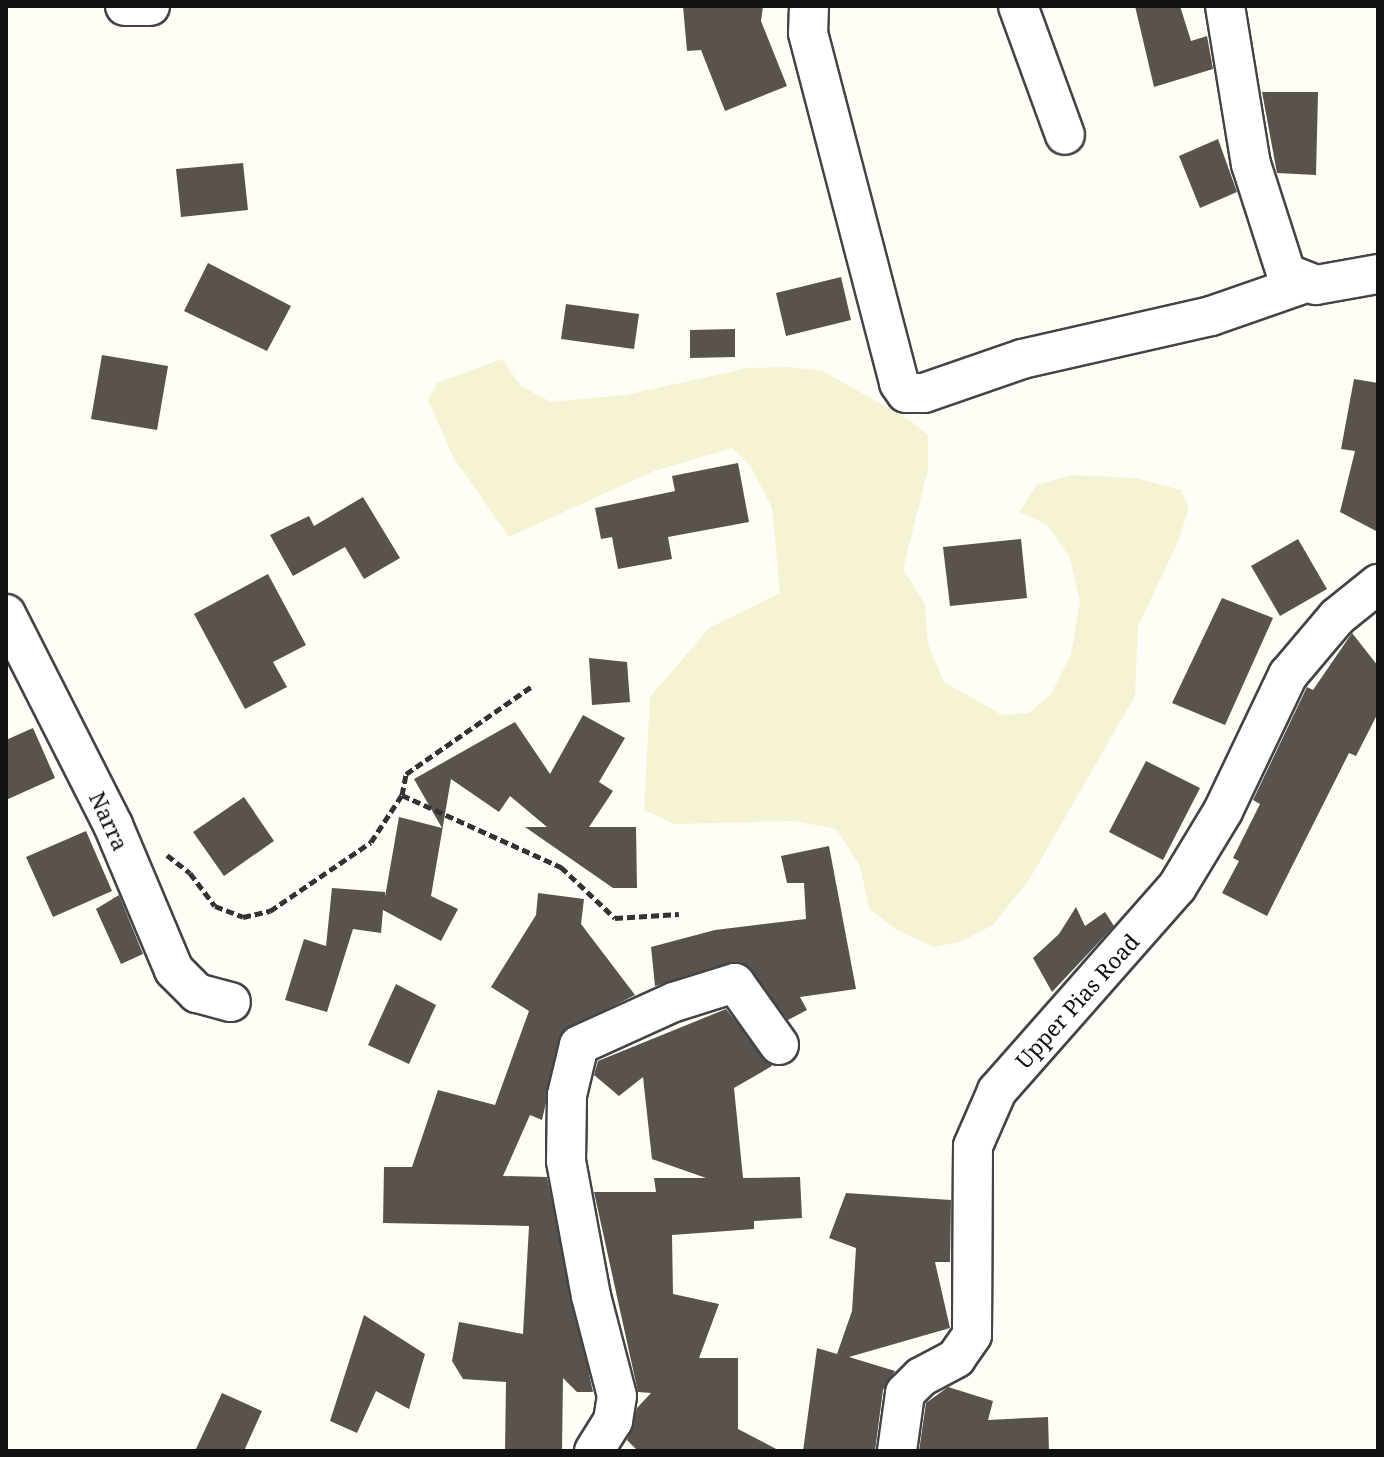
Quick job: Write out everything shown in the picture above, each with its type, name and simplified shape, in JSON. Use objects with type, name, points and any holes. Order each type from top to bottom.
[{"type":"street","points":[[125,6],[150,6]]},
{"type":"street","points":[[809,6],[808,33],[899,383],[906,393],[924,393],[1022,359],[1211,316],[1303,284],[1378,274]]},
{"type":"street","points":[[1018,6],[1065,135]]},
{"type":"street","points":[[1225,6],[1251,164],[1273,243],[1286,273],[1303,284]]},
{"type":"street","name":"Upper Pias Road","points":[[897,1451],[905,1393],[921,1377],[956,1358],[972,1335],[973,1146],[997,1091],[1177,887],[1223,811],[1288,675],[1337,617],[1378,584]]},
{"type":"street","name":"Narra","points":[[6,614],[113,825],[174,970],[197,993],[231,1002]]},
{"type":"street","points":[[594,1451],[613,1421],[617,1396],[591,1296],[566,1161],[564,1123],[571,1065],[579,1045],[597,1033],[735,983],[779,1045]]},
{"type":"path","points":[[113,825],[161,850],[190,873],[215,906],[243,917],[270,911],[371,842],[402,795],[406,774],[532,686]]},
{"type":"path","points":[[402,795],[561,867],[615,918],[679,914]]},
{"type":"shaded area","points":[[502,359],[521,386],[551,402],[625,395],[748,368],[789,367],[823,371],[911,421],[928,435],[928,469],[903,569],[925,604],[928,644],[944,682],[1002,715],[1029,713],[1051,694],[1071,654],[1080,601],[1069,556],[1046,524],[1019,512],[1037,485],[1071,475],[1135,478],[1181,490],[1189,508],[1178,542],[1138,626],[1135,696],[1031,877],[993,925],[960,942],[934,947],[895,929],[869,908],[860,866],[836,829],[794,821],[674,824],[644,810],[650,697],[709,628],[780,593],[772,508],[751,467],[732,448],[654,471],[509,537],[453,457],[428,400],[437,383]]},
{"type":"building","points":[[683,6],[763,6],[761,21],[787,86],[725,111],[701,50],[687,51]]},
{"type":"building","points":[[1135,6],[1180,6],[1191,41],[1207,36],[1213,69],[1154,87]]},
{"type":"building","points":[[1262,92],[1318,92],[1316,175],[1277,173]]},
{"type":"building","points":[[1218,139],[1237,192],[1200,208],[1179,156]]},
{"type":"building","points":[[243,163],[248,210],[181,217],[176,169]]},
{"type":"building","points":[[208,263],[291,306],[267,351],[184,311]]},
{"type":"building","points":[[841,277],[851,320],[786,336],[776,293]]},
{"type":"building","points":[[566,304],[639,314],[634,349],[561,339]]},
{"type":"building","points":[[735,329],[735,357],[690,358],[690,330]]},
{"type":"building","points":[[102,355],[168,366],[157,430],[91,419]]},
{"type":"building","points":[[1354,379],[1378,383],[1378,532],[1340,512],[1355,451],[1341,449]]},
{"type":"building","points":[[738,463],[749,522],[668,537],[672,559],[618,569],[612,537],[601,539],[595,508],[675,491],[672,476]]},
{"type":"building","points":[[363,497],[400,558],[364,579],[345,547],[293,576],[270,535],[309,516],[314,526]]},
{"type":"building","points":[[1021,539],[1027,598],[950,606],[943,547]]},
{"type":"building","points":[[1298,539],[1327,589],[1280,616],[1251,566]]},
{"type":"building","points":[[268,574],[306,645],[273,662],[287,687],[245,709],[194,614]]},
{"type":"building","points":[[1222,598],[1273,618],[1225,725],[1172,703]]},
{"type":"building","points":[[1352,633],[1378,666],[1378,713],[1356,756],[1349,753],[1267,916],[1222,893],[1239,861],[1233,858],[1260,804],[1253,800],[1307,687],[1313,690]]},
{"type":"building","points":[[589,658],[627,662],[630,702],[592,705]]},
{"type":"building","points":[[583,715],[625,738],[599,782],[613,791],[589,827],[636,827],[637,888],[613,888],[525,827],[547,827],[510,796],[499,812],[451,779],[431,896],[458,909],[441,941],[383,910],[381,933],[353,929],[327,1012],[285,1000],[304,939],[326,946],[332,888],[385,892],[385,897],[399,817],[442,828],[414,779],[515,722],[550,774]]},
{"type":"building","points":[[33,728],[55,778],[6,800],[6,740]]},
{"type":"building","points":[[1146,761],[1200,788],[1163,860],[1109,832]]},
{"type":"building","points":[[244,797],[274,841],[224,876],[193,832]]},
{"type":"building","points":[[86,831],[112,891],[53,917],[26,857]]},
{"type":"building","points":[[829,846],[856,989],[800,997],[807,1010],[788,1020],[741,962],[655,986],[651,947],[715,930],[806,919],[804,883],[787,883],[781,856]]},
{"type":"building","points":[[538,893],[584,899],[581,924],[635,995],[562,1032],[542,1120],[530,1115],[503,1176],[547,1177],[593,1392],[577,1392],[563,1378],[562,1451],[505,1451],[506,1382],[463,1379],[452,1361],[459,1322],[523,1334],[529,1226],[383,1223],[384,1167],[412,1167],[438,1090],[495,1105],[529,1011],[491,987],[536,915]]},
{"type":"building","points":[[119,895],[143,954],[121,964],[96,909]]},
{"type":"building","points":[[1076,907],[1085,926],[1105,912],[1114,926],[1052,992],[1033,958],[1059,934]]},
{"type":"building","points":[[396,984],[436,1005],[409,1064],[368,1045]]},
{"type":"building","points":[[726,1009],[772,1066],[734,1088],[743,1178],[800,1177],[802,1218],[754,1221],[754,1229],[672,1235],[673,1294],[719,1304],[699,1358],[738,1358],[738,1429],[780,1451],[638,1451],[627,1440],[637,1408],[651,1393],[638,1392],[594,1192],[656,1192],[654,1178],[706,1178],[652,1159],[643,1077],[619,1096],[594,1075],[598,1061]]},
{"type":"building","points":[[846,1193],[951,1200],[950,1262],[935,1262],[950,1328],[849,1357],[895,1371],[883,1390],[875,1451],[803,1451],[817,1348],[837,1354],[852,1311],[856,1248],[829,1238]]},
{"type":"building","points":[[364,1315],[425,1354],[409,1409],[376,1391],[357,1433],[330,1421]]},
{"type":"building","points":[[948,1387],[993,1401],[988,1420],[1048,1417],[1049,1451],[919,1451],[926,1403]]},
{"type":"building","points":[[222,1393],[262,1411],[244,1451],[195,1451]]}]
